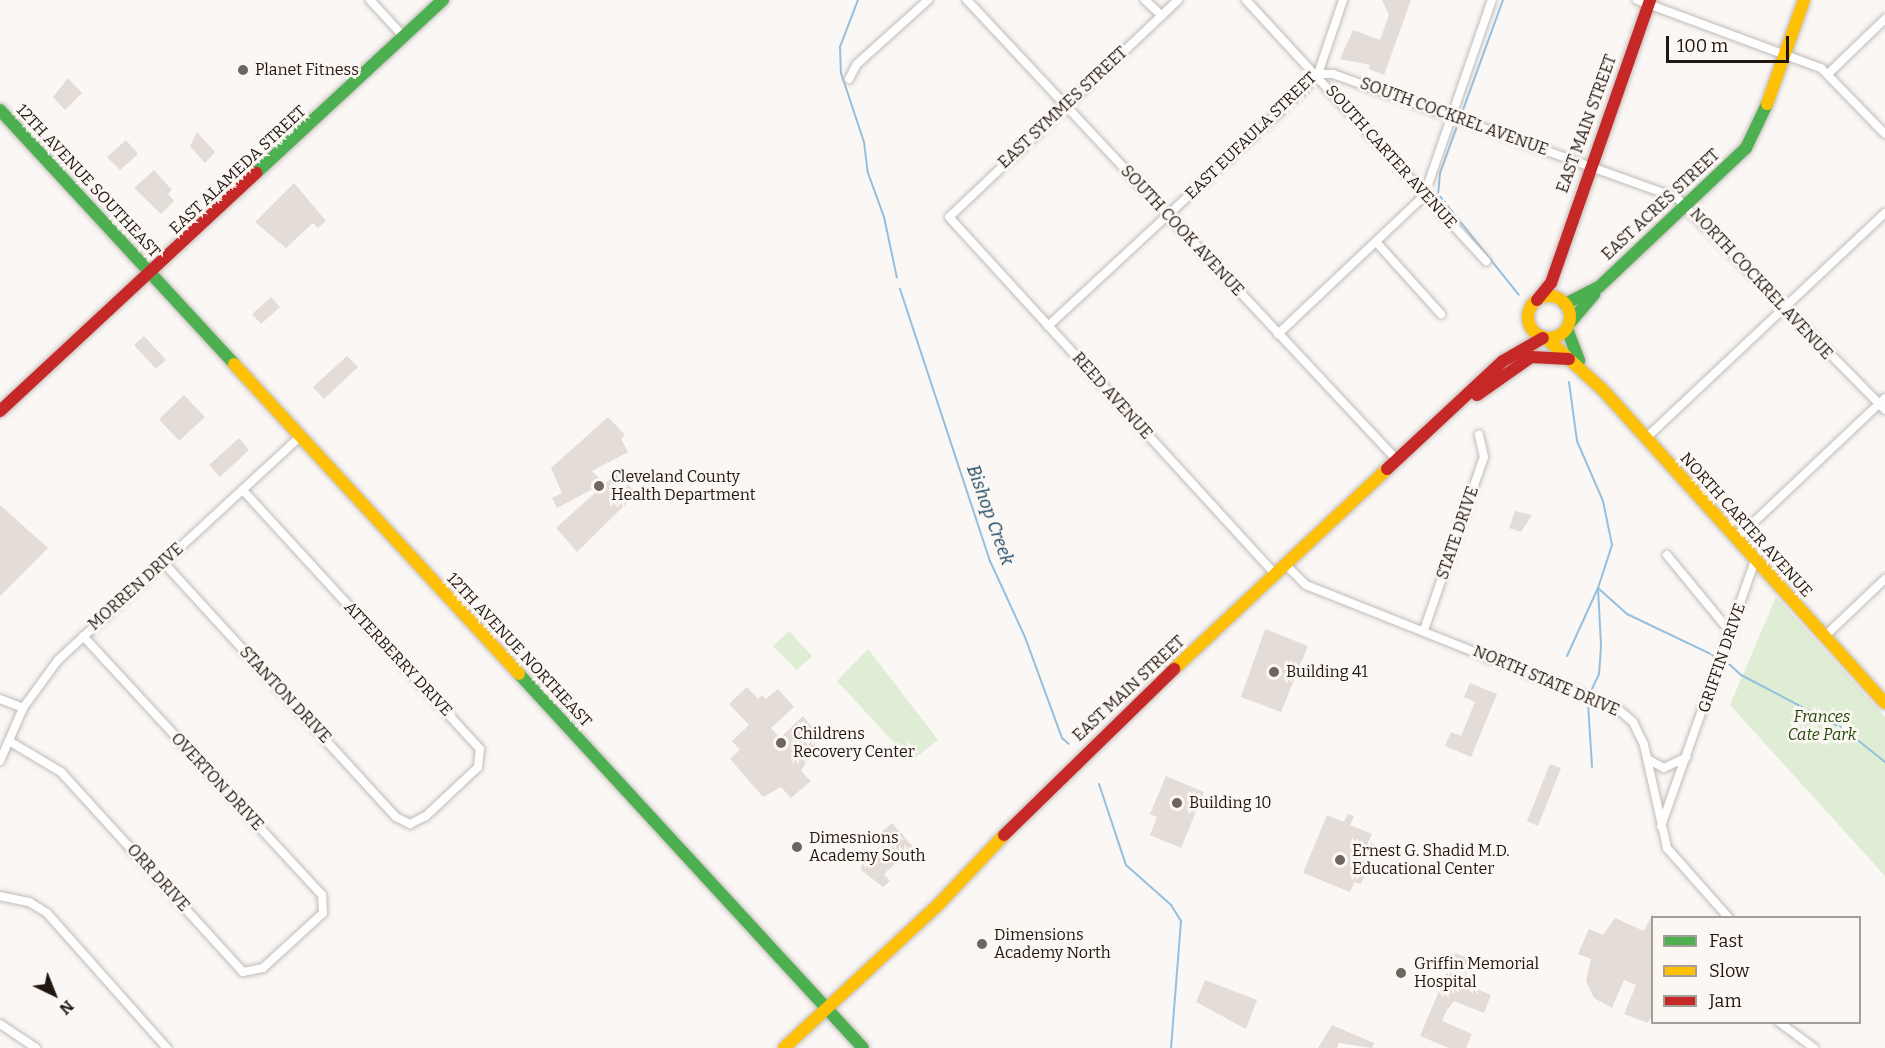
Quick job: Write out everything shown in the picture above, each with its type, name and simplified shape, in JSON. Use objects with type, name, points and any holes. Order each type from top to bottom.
[{"type":"street","points":[[370,0],[404,37]]},
{"type":"street","name":"EAST ALAMEDA STREET","points":[[0,411],[152,273],[443,0]]},
{"type":"street","points":[[849,79],[857,64],[928,0]]},
{"type":"street","name":"SOUTH COOK AVENUE","points":[[967,0],[1398,461]]},
{"type":"street","points":[[1145,0],[1162,16]]},
{"type":"street","name":"EAST SYMMES STREET","points":[[949,217],[1178,0]]},
{"type":"street","name":"SOUTH CARTER AVENUE","points":[[1246,0],[1318,74],[1424,196],[1486,261]]},
{"type":"street","name":"EAST EUFAULA STREET","points":[[1048,326],[1318,74],[1343,0]]},
{"type":"street","points":[[1278,334],[1377,243],[1424,196],[1454,117],[1492,0]]},
{"type":"street","points":[[1785,53],[1804,0]]},
{"type":"street","points":[[1645,1],[1785,53],[1829,73],[1885,134]]},
{"type":"street","name":"EAST MAIN STREET","points":[[1537,300],[1551,283],[1645,1]]},
{"type":"street","points":[[1829,73],[1885,19]]},
{"type":"street","name":"EAST ACRES STREET","points":[[1568,326],[1599,287],[1746,148],[1785,53]]},
{"type":"street","name":"SOUTH COCKREL AVENUE","points":[[1318,74],[1333,74],[1589,166]]},
{"type":"street","name":"12TH AVENUE SOUTHEAST","points":[[0,110],[152,273]]},
{"type":"street","name":"NORTH COCKREL AVENUE","points":[[1589,166],[1687,205],[1881,407]]},
{"type":"street","points":[[1646,438],[1885,213]]},
{"type":"street","name":"REED AVENUE","points":[[949,217],[1276,575]]},
{"type":"street","points":[[1377,243],[1441,314]]},
{"type":"street","name":"EAST MAIN STREET","points":[[1557,261],[1563,302]]},
{"type":"street","name":"12TH AVENUE NORTHEAST","points":[[152,273],[863,1048]]},
{"type":"street","name":"EAST ACRES STREET","points":[[1563,302],[1599,287]]},
{"type":"street","points":[[1537,300],[1563,302],[1568,326],[1545,338],[1529,322],[1537,300]]},
{"type":"street","name":"EAST MAIN STREET","points":[[784,1048],[938,905],[1072,764],[1503,361],[1529,322]]},
{"type":"street","name":"NORTH CARTER AVENUE","points":[[1568,326],[1577,364]]},
{"type":"street","name":"EAST MAIN STREET","points":[[1503,361],[1545,338]]},
{"type":"street","name":"NORTH CARTER AVENUE","points":[[1545,338],[1577,364],[1646,438],[1885,703]]},
{"type":"street","points":[[1428,433],[1524,360],[1551,354],[1577,364]]},
{"type":"street","points":[[1736,539],[1881,407],[1885,398]]},
{"type":"street","name":"STATE DRIVE","points":[[1424,630],[1484,457],[1479,435]]},
{"type":"street","name":"MORREN DRIVE","points":[[0,761],[23,708],[47,674],[83,636],[301,436]]},
{"type":"street","name":"ATTERBERRY DRIVE","points":[[243,489],[480,749],[480,762],[473,772],[420,821],[410,824]]},
{"type":"street","points":[[1667,555],[1731,633]]},
{"type":"street","name":"GRIFFIN DRIVE","points":[[1661,827],[1689,754],[1755,561]]},
{"type":"street","name":"STANTON DRIVE","points":[[163,562],[396,817],[410,824]]},
{"type":"street","name":"NORTH STATE DRIVE","points":[[1286,566],[1306,585],[1618,709],[1633,722],[1649,760],[1661,827],[1671,855],[1727,916]]},
{"type":"street","points":[[1824,637],[1885,579]]},
{"type":"street","name":"OVERTON DRIVE","points":[[83,636],[322,896],[322,913],[303,929]]},
{"type":"street","points":[[0,699],[23,708]]},
{"type":"street","name":"ORR DRIVE","points":[[9,741],[61,772],[243,972],[258,971],[303,929]]},
{"type":"street","points":[[1649,760],[1664,768],[1678,764],[1689,754]]},
{"type":"street","points":[[0,896],[28,902],[47,913],[163,1039],[167,1048]]},
{"type":"street","points":[[0,1024],[36,1048]]},
{"type":"street","points":[[1780,1024],[1814,1048]]},
{"type":"green space","name":"Frances Cate Park","points":[[1776,597],[1885,717],[1885,876],[1730,705]]},
{"type":"green space","points":[[789,631],[812,656],[797,670],[773,646]]},
{"type":"green space","points":[[868,649],[938,740],[911,761],[837,681]]},
{"type":"building","points":[[1382,0],[1411,0],[1384,75],[1369,69],[1370,65],[1340,59],[1353,30],[1380,40],[1389,15]]},
{"type":"building","points":[[68,78],[82,93],[65,110],[53,97]]},
{"type":"building","points":[[197,132],[215,152],[205,163],[190,146]]},
{"type":"building","points":[[126,140],[138,154],[120,170],[107,157]]},
{"type":"building","points":[[154,170],[172,190],[168,194],[174,201],[161,214],[134,188]]},
{"type":"building","points":[[294,183],[326,221],[318,228],[313,223],[286,248],[255,222]]},
{"type":"building","points":[[271,297],[280,307],[261,324],[252,314]]},
{"type":"building","points":[[144,336],[166,360],[156,369],[134,345]]},
{"type":"building","points":[[347,356],[358,367],[324,399],[313,387]]},
{"type":"building","points":[[184,395],[205,417],[179,441],[159,419]]},
{"type":"building","points":[[608,417],[625,435],[621,439],[628,452],[592,471],[604,483],[557,508],[552,498],[562,493],[551,468]]},
{"type":"building","points":[[239,438],[249,450],[220,477],[209,465]]},
{"type":"building","points":[[616,474],[637,493],[577,552],[556,528]]},
{"type":"building","points":[[0,505],[48,548],[0,596]]},
{"type":"building","points":[[1515,511],[1532,515],[1521,532],[1509,528]]},
{"type":"building","name":"Building 41","points":[[1265,629],[1308,646],[1281,712],[1241,697]]},
{"type":"building","points":[[1470,683],[1497,694],[1471,757],[1445,746],[1451,732],[1461,736],[1475,702],[1464,697]]},
{"type":"building","name":"Childrens Recovery Center","points":[[747,687],[758,699],[762,695],[766,699],[778,689],[794,707],[771,728],[780,738],[803,716],[812,727],[816,747],[801,771],[811,781],[791,798],[781,787],[763,797],[730,759],[740,750],[732,741],[749,725],[729,704]]},
{"type":"building","points":[[1550,764],[1561,768],[1538,826],[1527,821]]},
{"type":"building","name":"Building 10","points":[[1166,776],[1204,792],[1181,848],[1150,835],[1157,817],[1150,814]]},
{"type":"building","name":"Ernest G. Shadid M.D. Educational Center","points":[[1348,814],[1354,816],[1350,825],[1372,834],[1368,842],[1377,846],[1361,884],[1354,882],[1350,892],[1303,873],[1327,815],[1344,822]]},
{"type":"building","points":[[892,823],[913,847],[884,874],[890,881],[883,887],[861,870],[862,863],[885,842],[878,835]]},
{"type":"building","points":[[1651,917],[1651,1018],[1648,1023],[1624,1014],[1636,985],[1624,980],[1612,1008],[1594,998],[1586,981],[1591,959],[1578,954],[1589,929],[1603,935],[1615,918],[1644,931]]},
{"type":"building","points":[[1455,953],[1472,960],[1463,983],[1491,995],[1484,1013],[1454,1001],[1447,1010],[1442,1021],[1472,1034],[1466,1048],[1449,1048],[1420,1036]]},
{"type":"building","points":[[1205,980],[1257,1000],[1246,1029],[1196,1002]]},
{"type":"building","points":[[1332,1025],[1374,1043],[1372,1048],[1339,1043],[1337,1048],[1318,1048]]},
{"type":"waterway","name":"Bishop Creek","points":[[858,0],[840,47],[841,73],[864,142],[868,173],[884,217],[897,278]]},
{"type":"waterway","points":[[1503,0],[1440,173],[1438,194],[1519,295]]},
{"type":"waterway","name":"Bishop Creek","points":[[900,289],[990,561],[1025,637],[1062,738],[1069,744]]},
{"type":"waterway","points":[[1569,382],[1577,441],[1603,501],[1612,545],[1598,588],[1601,646],[1599,674],[1592,689]]},
{"type":"waterway","points":[[1567,656],[1598,588],[1627,614],[1717,657]]},
{"type":"waterway","points":[[1727,662],[1741,675],[1844,729],[1885,762]]},
{"type":"waterway","points":[[1588,703],[1592,767]]},
{"type":"waterway","name":"Bishop Creek","points":[[1099,784],[1126,865],[1171,905],[1181,921],[1171,1048]]},
{"type":"traffic: fast","points":[[256,173],[443,0]]},
{"type":"traffic: fast","points":[[1565,304],[1599,287],[1746,148],[1767,104]]},
{"type":"traffic: fast","points":[[0,110],[234,364]]},
{"type":"traffic: fast","points":[[1570,323],[1594,294]]},
{"type":"traffic: fast","points":[[1567,329],[1579,361]]},
{"type":"traffic: fast","points":[[519,674],[863,1048]]},
{"type":"traffic: slow","points":[[1767,104],[1804,0]]},
{"type":"traffic: slow","points":[[1549,296],[1564,302],[1570,317],[1564,332],[1549,338],[1534,332],[1528,317],[1534,302],[1549,296]]},
{"type":"traffic: slow","points":[[1546,338],[1603,390],[1885,703]]},
{"type":"traffic: slow","points":[[234,364],[519,674]]},
{"type":"traffic: slow","points":[[1174,669],[1387,469]]},
{"type":"traffic: slow","points":[[784,1048],[938,905],[1004,835]]},
{"type":"traffic: jam","points":[[1537,300],[1551,283],[1650,0]]},
{"type":"traffic: jam","points":[[0,411],[256,173]]},
{"type":"traffic: jam","points":[[1387,469],[1503,361],[1543,338]]},
{"type":"traffic: jam","points":[[1477,395],[1531,357],[1569,359]]},
{"type":"traffic: jam","points":[[1004,835],[1174,669]]},
{"type":"place","name":"Planet Fitness","points":[[243,70]]},
{"type":"place","name":"Cleveland County Health Department","points":[[599,486]]},
{"type":"place","name":"Building 41","points":[[1274,672]]},
{"type":"place","name":"Childrens Recovery Center","points":[[781,743]]},
{"type":"place","name":"Building 10","points":[[1177,803]]},
{"type":"place","name":"Dimesnions Academy South","points":[[797,847]]},
{"type":"place","name":"Ernest G. Shadid M.D. Educational Center","points":[[1340,860]]},
{"type":"place","name":"Dimensions Academy North","points":[[982,944]]},
{"type":"place","name":"Griffin Memorial Hospital","points":[[1401,973]]}]
